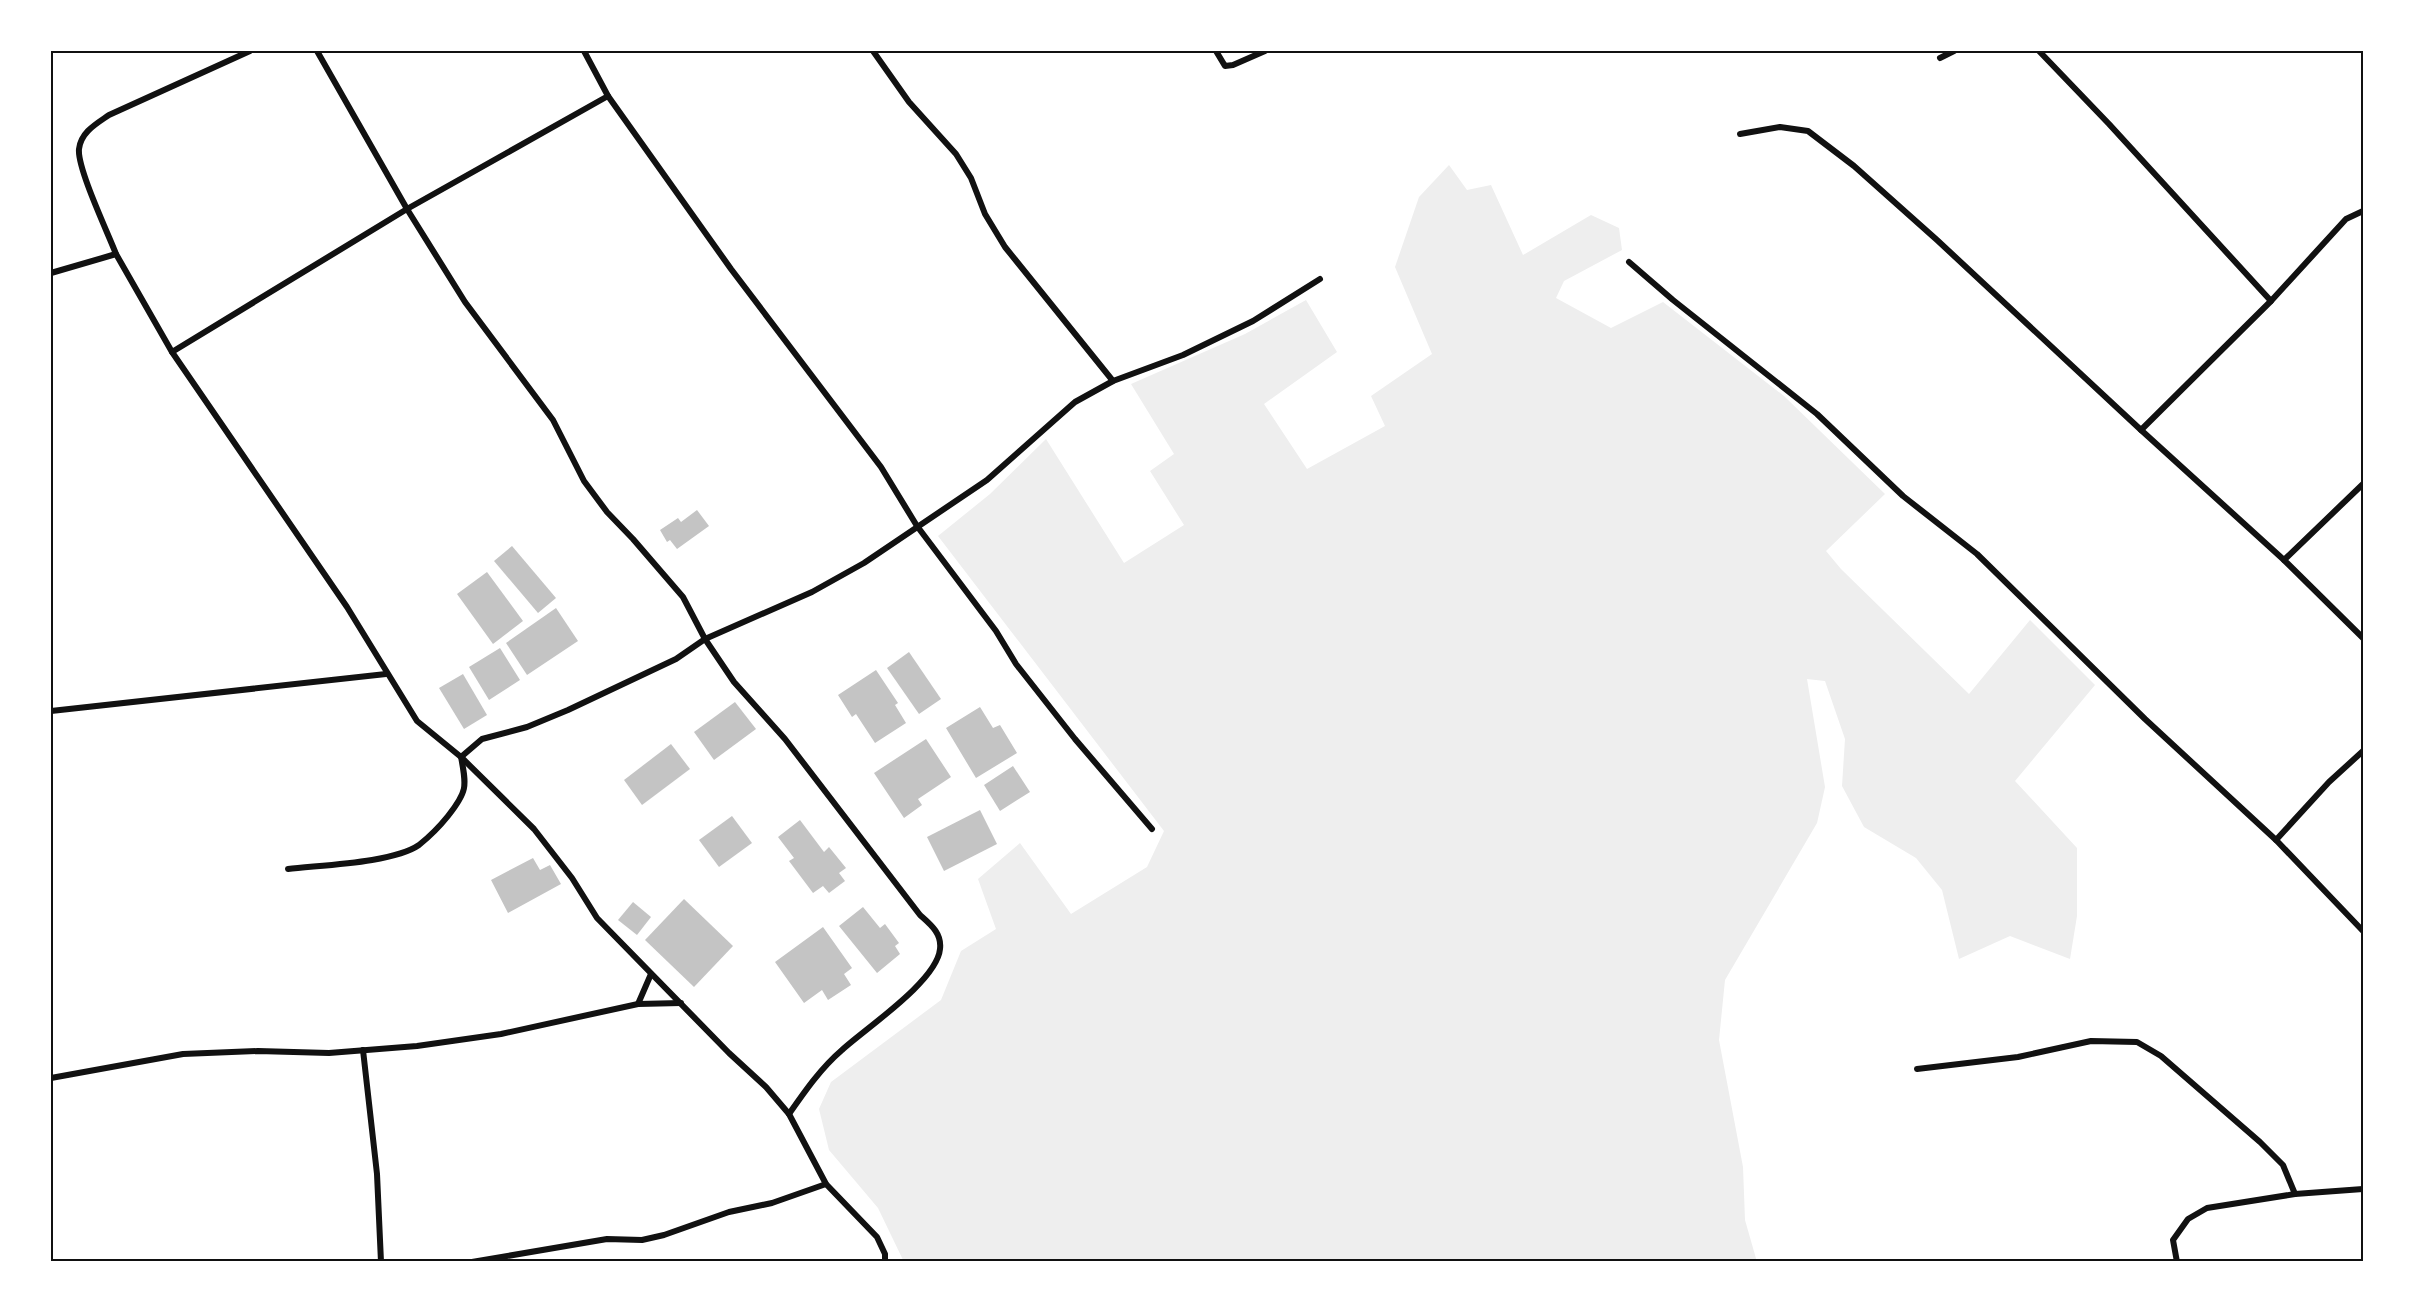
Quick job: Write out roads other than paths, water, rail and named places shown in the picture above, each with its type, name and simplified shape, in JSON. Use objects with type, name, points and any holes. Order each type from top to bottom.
[{"type":"street","points":[[250,51],[109,115],[88,129],[79,149],[86,179],[116,254],[172,352],[347,607],[386,674],[417,721],[461,757],[534,829],[572,878],[597,918],[729,1053],[766,1087],[789,1114],[826,1184],[877,1237],[885,1254],[885,1262]]},
{"type":"street","points":[[317,51],[407,209],[465,302],[553,420],[584,481],[607,512],[683,597],[705,639],[734,682],[785,739],[920,915],[940,937],[940,950],[933,967],[904,997],[842,1050],[809,1086],[789,1114]]},
{"type":"street","points":[[584,51],[608,96],[731,269],[881,467],[917,526],[996,631],[1016,664],[1075,739],[1152,829]]},
{"type":"street","points":[[873,51],[909,102],[956,154],[971,178],[985,214],[1005,248],[1113,381]]},
{"type":"street","points":[[1216,51],[1225,66],[1233,65],[1265,51]]},
{"type":"street","points":[[1940,58],[1954,51]]},
{"type":"street","points":[[2039,51],[2271,301]]},
{"type":"street","points":[[172,352],[407,209],[608,96]]},
{"type":"street","points":[[1740,134],[1780,127],[1808,131],[1854,166],[2284,560],[2363,638]]},
{"type":"street","points":[[2141,430],[2271,301],[2346,219],[2363,211]]},
{"type":"street","points":[[51,273],[116,254]]},
{"type":"street","points":[[1629,262],[1673,300],[1817,414],[1903,496],[1977,554],[2145,719],[2276,840],[2363,931]]},
{"type":"street","points":[[461,757],[482,739],[527,727],[568,710],[676,659],[705,639],[823,586],[864,563],[987,480],[1076,402],[1113,381],[1183,355],[1253,321],[1320,279]]},
{"type":"street","points":[[2284,560],[2363,484]]},
{"type":"street","points":[[51,711],[386,674]]},
{"type":"street","points":[[2276,840],[2329,782],[2363,751]]},
{"type":"street","points":[[288,869],[389,857],[417,846],[444,822],[462,797],[465,779],[461,757]]},
{"type":"street","points":[[638,1004],[651,974]]},
{"type":"street","points":[[51,1078],[183,1054],[258,1051],[329,1053],[417,1046],[501,1034],[638,1004],[681,1003]]},
{"type":"street","points":[[1917,1069],[2018,1057],[2091,1041],[2137,1042],[2161,1056],[2260,1142],[2283,1165],[2295,1194]]},
{"type":"street","points":[[363,1050],[377,1174],[381,1262]]},
{"type":"street","points":[[472,1262],[608,1239],[642,1240],[664,1235],[729,1212],[772,1203],[826,1184]]},
{"type":"street","points":[[2177,1262],[2173,1240],[2188,1219],[2207,1208],[2295,1194],[2363,1189]]}]
